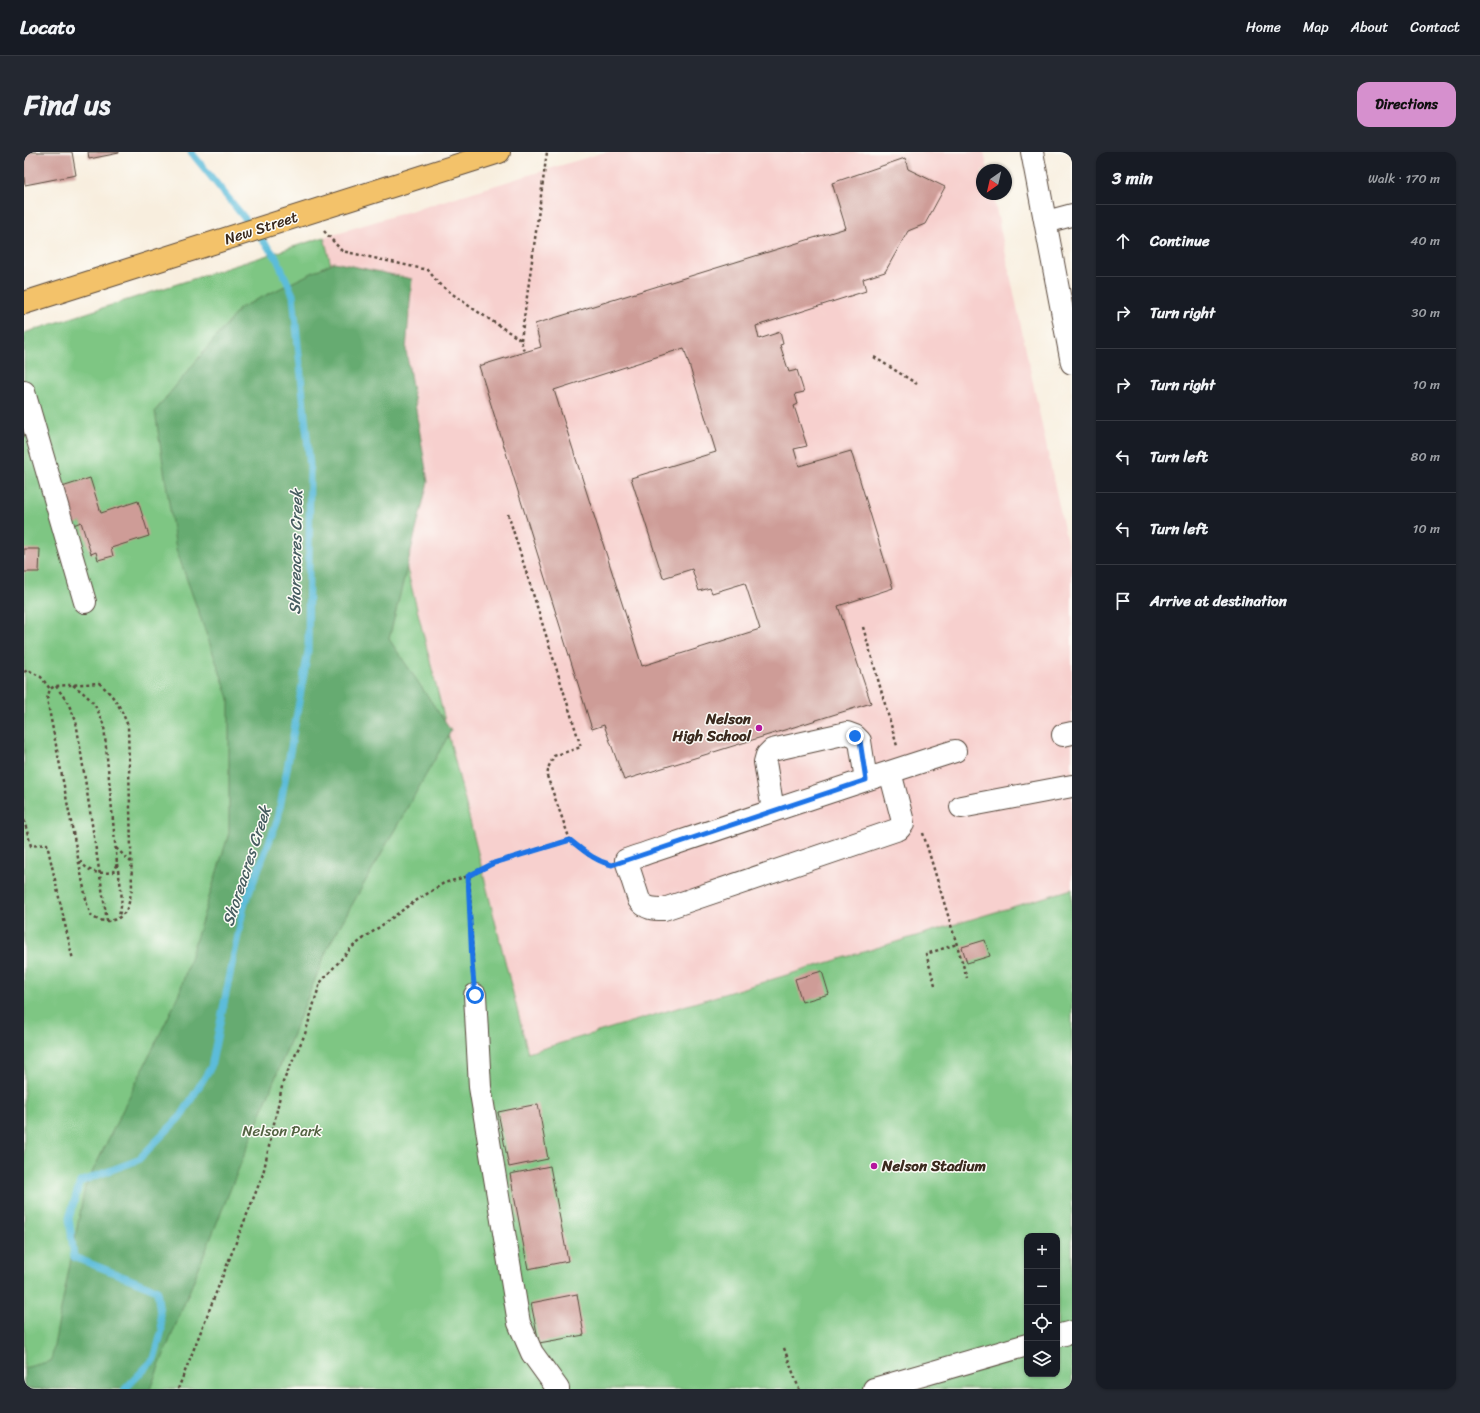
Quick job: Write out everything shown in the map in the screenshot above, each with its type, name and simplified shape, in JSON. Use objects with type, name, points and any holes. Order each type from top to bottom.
[{"type":"main road","name":"New Street","points":[[24,303],[499,152]]},
{"type":"street","points":[[1032,152],[1072,363]]},
{"type":"street","points":[[1046,222],[1072,215]]},
{"type":"street","points":[[24,392],[85,602]]},
{"type":"street","points":[[773,810],[765,762],[767,755],[772,750],[847,733],[855,736],[860,741],[866,780]]},
{"type":"street","points":[[890,772],[903,824],[899,829],[664,909],[653,910],[644,906],[639,900],[626,860],[773,810],[866,780],[890,772],[955,751]]},
{"type":"street","points":[[961,807],[1072,786]]},
{"type":"street","points":[[475,995],[480,1087],[519,1323],[532,1353],[558,1389]]},
{"type":"street","points":[[1060,1335],[1072,1332]]},
{"type":"street","points":[[874,1389],[1024,1346]]},
{"type":"path","points":[[524,352],[521,340],[547,152]]},
{"type":"path","points":[[308,213],[342,251],[428,270],[439,284],[469,306],[521,340]]},
{"type":"path","points":[[874,357],[917,384]]},
{"type":"path","points":[[508,514],[581,747],[554,756],[549,766],[547,776],[570,840],[600,862],[612,865],[626,860]]},
{"type":"path","points":[[24,672],[28,670],[41,677],[50,689]]},
{"type":"path","points":[[99,683],[111,693],[128,726],[132,889],[125,912],[118,919],[107,921],[97,919],[91,915],[87,904],[47,699],[50,689],[55,686],[99,683]]},
{"type":"path","points":[[72,685],[89,696],[98,709],[104,726],[115,847],[122,892],[122,908],[118,919]]},
{"type":"path","points":[[55,686],[68,703],[76,721],[107,921]]},
{"type":"path","points":[[24,820],[30,846],[47,844],[73,960]]},
{"type":"path","points":[[178,1389],[263,1174],[283,1082],[305,1034],[320,983],[352,947],[411,904],[444,883],[468,876],[494,863],[570,840]]},
{"type":"path","points":[[115,847],[131,862]]},
{"type":"path","points":[[78,859],[87,869],[99,874],[113,872],[117,863]]},
{"type":"path","points":[[468,876],[475,995]]},
{"type":"path","points":[[935,985],[926,954],[957,944]]},
{"type":"path","points":[[784,1348],[799,1389]]},
{"type":"shaded area","name":"Nelson High School","points":[[605,152],[984,152],[987,164],[976,164],[976,200],[994,200],[1072,567],[1072,889],[528,1053],[324,237]]},
{"type":"green space","name":"Nelson Park","points":[[324,237],[528,1053],[1072,889],[1072,1389],[24,1389],[24,333]]},
{"type":"green space","points":[[334,262],[412,279],[406,350],[428,482],[389,639],[451,731],[328,947],[150,1389],[24,1389],[24,1368],[51,1361],[85,1187],[178,997],[229,833],[229,698],[176,549],[155,411],[240,308]]},
{"type":"building","points":[[24,152],[72,152],[76,175],[25,185]]},
{"type":"building","points":[[88,152],[119,152],[119,153],[89,159]]},
{"type":"building","points":[[905,158],[908,169],[945,187],[925,224],[908,231],[885,272],[863,279],[866,291],[756,326],[759,339],[780,332],[783,344],[780,345],[789,372],[797,370],[804,392],[795,394],[798,404],[794,406],[807,446],[794,449],[799,466],[851,451],[893,588],[838,606],[871,703],[624,780],[604,725],[592,729],[479,366],[541,347],[535,324],[846,228],[832,183]],"holes":[[[684,348],[716,452],[631,478],[663,578],[692,569],[699,591],[710,588],[712,593],[745,583],[760,629],[642,666],[554,390]]]},
{"type":"building","points":[[90,478],[101,513],[138,501],[149,536],[111,548],[113,556],[98,560],[96,552],[91,554],[81,522],[71,526],[59,488]]},
{"type":"building","points":[[24,549],[40,549],[39,572],[24,572]]},
{"type":"building","points":[[985,940],[990,956],[967,963],[962,947]]},
{"type":"building","points":[[822,971],[829,994],[802,1002],[795,979]]},
{"type":"building","points":[[538,1104],[548,1159],[509,1167],[498,1112]]},
{"type":"building","points":[[550,1166],[568,1261],[528,1269],[510,1174]]},
{"type":"building","points":[[577,1294],[584,1335],[539,1343],[531,1303]]},
{"type":"waterway","name":"Shoreacres Creek","points":[[125,1389],[154,1359],[162,1330],[157,1290],[74,1257],[69,1218],[80,1182],[138,1160],[181,1116],[211,1067],[244,906],[278,819],[308,652],[310,467],[293,295],[276,257],[191,152]]},
{"type":"place","name":"Nelson High School","points":[[759,728]]},
{"type":"place","name":"Nelson Stadium","points":[[874,1166]]},
{"type":"route","points":[[475,995],[468,876],[494,863],[570,840],[600,862],[612,865],[866,780],[860,741],[855,736]]}]
